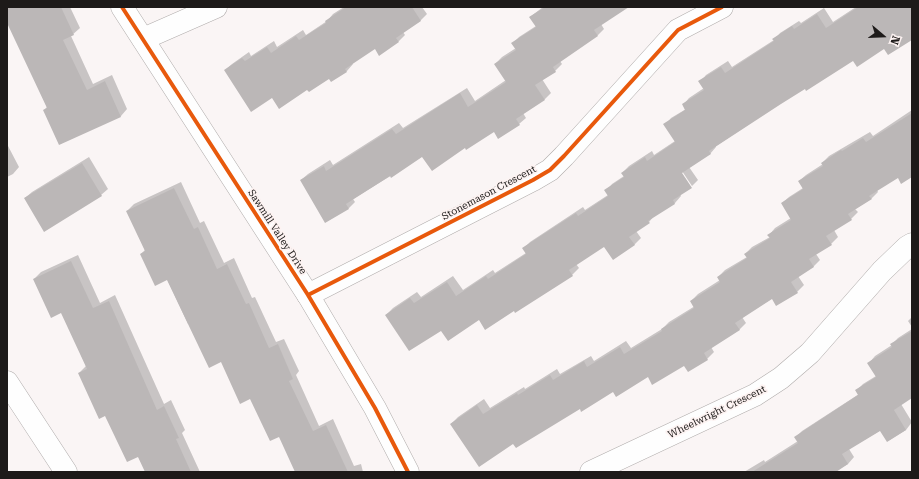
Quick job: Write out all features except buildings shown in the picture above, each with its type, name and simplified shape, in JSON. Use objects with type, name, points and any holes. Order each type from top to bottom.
[{"type":"street","name":"Sawmill Valley Drive","points":[[122,7],[308,295],[375,408],[408,472]]},
{"type":"street","points":[[143,39],[216,7]]},
{"type":"street","name":"Stonemason Crescent","points":[[308,295],[550,170],[678,30],[722,7]]},
{"type":"street","name":"Wheelwright Crescent","points":[[591,472],[755,395],[781,378],[810,353],[882,271],[912,244]]},
{"type":"street","points":[[7,382],[66,472]]},
{"type":"cycle path","points":[[122,7],[308,295],[375,408],[408,472]]},
{"type":"cycle path","points":[[308,295],[550,170],[678,30],[722,7]]}]
